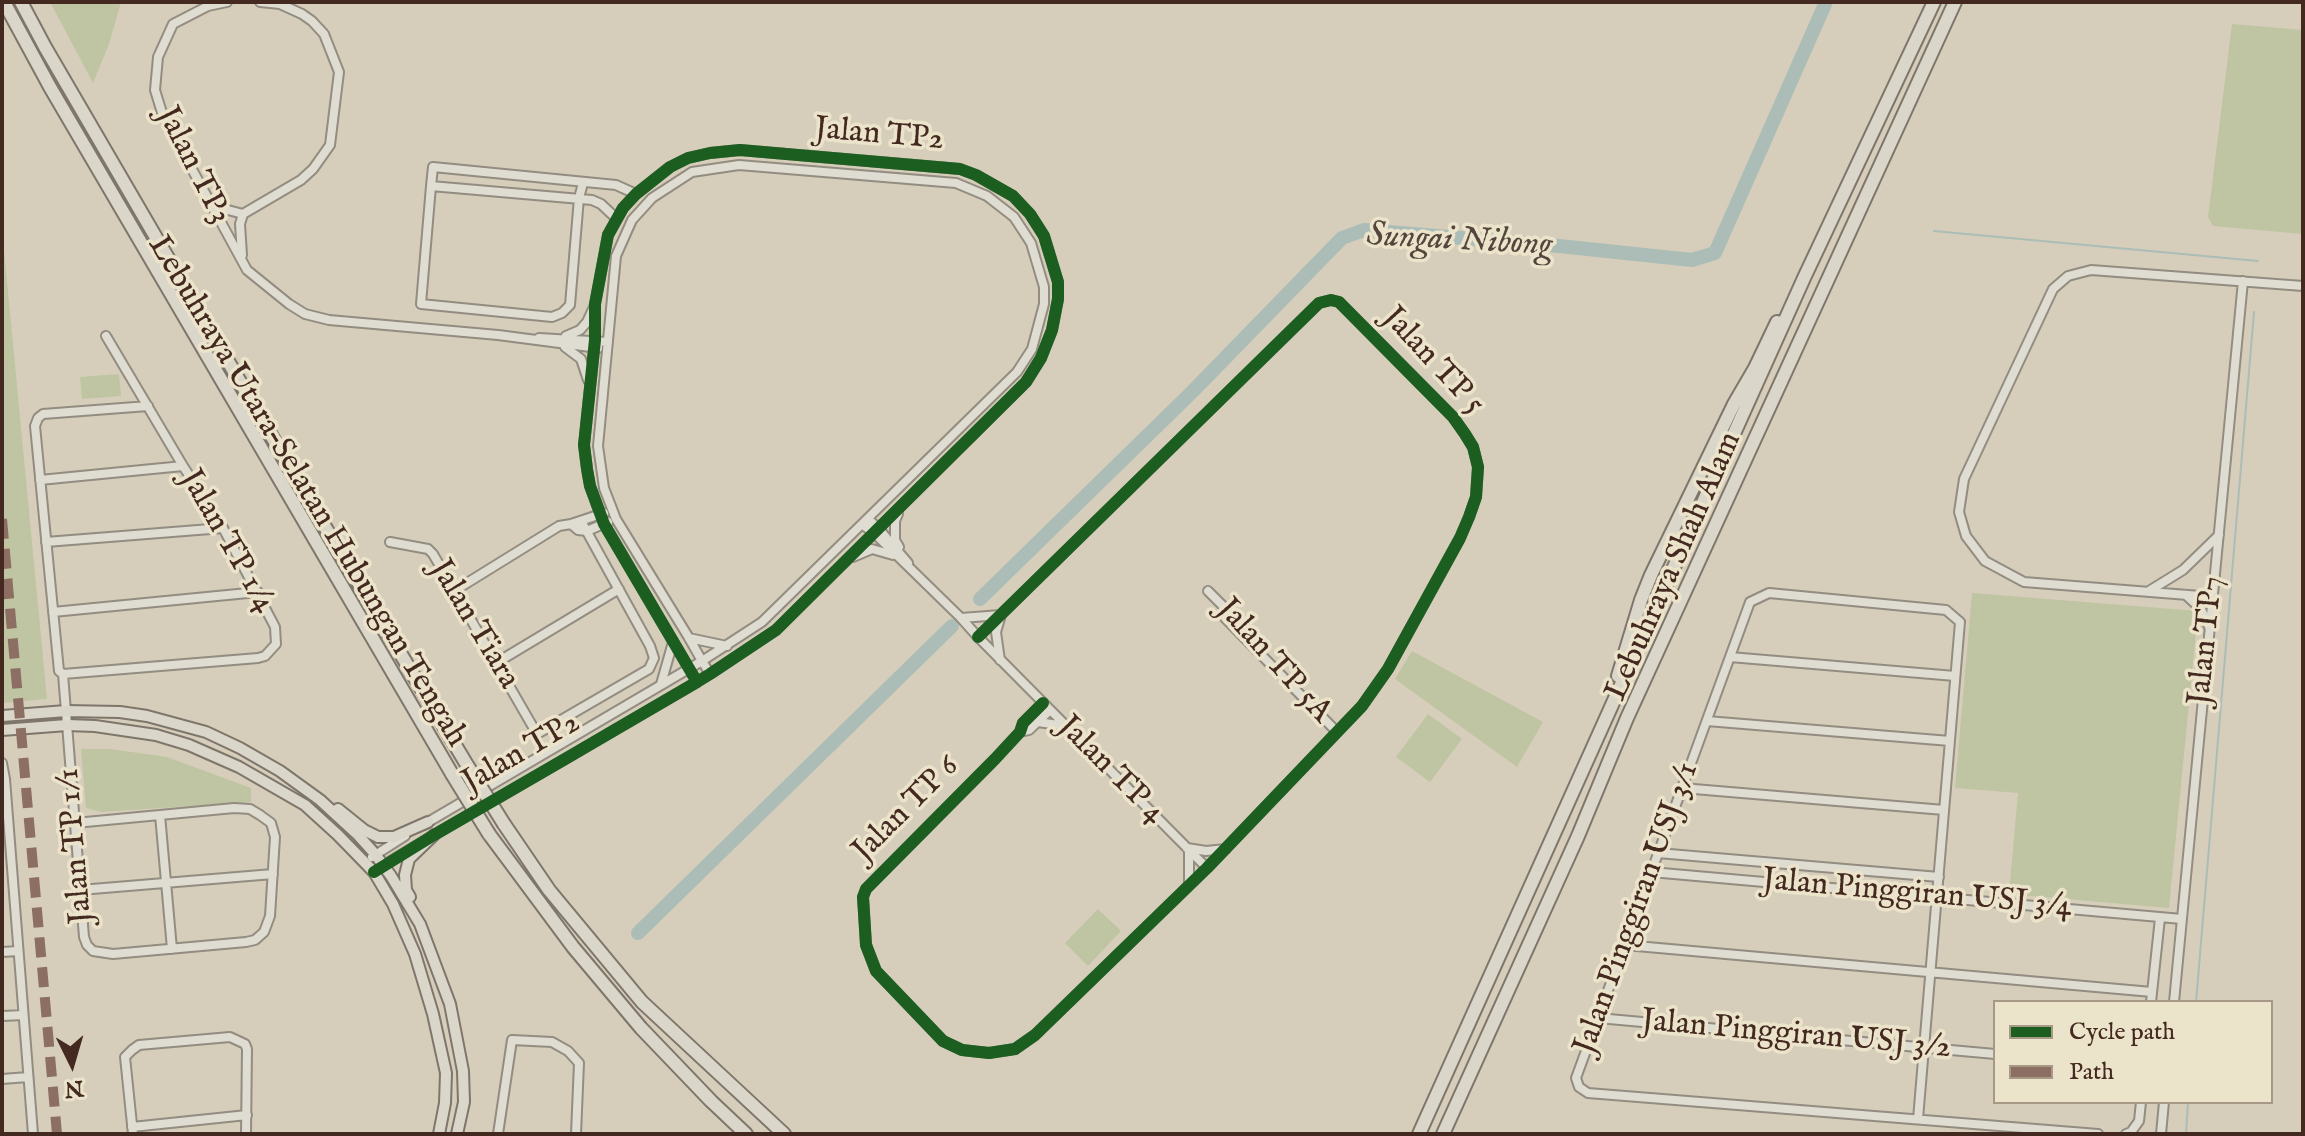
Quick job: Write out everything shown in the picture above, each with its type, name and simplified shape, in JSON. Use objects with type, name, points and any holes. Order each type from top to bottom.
[{"type":"highway","name":"Lebuhraya Utara–Selatan Hubungan Tengah","points":[[4,2],[50,87],[293,505],[489,834],[573,947],[641,1028],[746,1134]]},
{"type":"highway","name":"Lebuhraya Utara–Selatan Hubungan Tengah","points":[[21,2],[232,368],[504,824],[549,890],[642,1002],[784,1134]]},
{"type":"highway","name":"Lebuhraya Shah Alam","points":[[1419,1134],[1804,278],[1934,2]]},
{"type":"highway","name":"Lebuhraya Shah Alam","points":[[1443,1134],[1578,836],[1627,718],[1955,2]]},
{"type":"highway","points":[[1594,748],[1651,575],[1734,404],[1780,316],[1804,278]]},
{"type":"main road","points":[[2,716],[66,711],[120,712],[176,724],[206,732],[310,787],[364,830],[378,837],[394,837],[428,822]]},
{"type":"main road","points":[[2,730],[67,725],[156,735],[216,755],[305,805],[366,863],[378,869],[420,924],[450,1004]]},
{"type":"main road","points":[[280,771],[320,800],[375,854],[378,869],[415,954],[433,1014],[446,1073],[445,1103],[439,1134]]},
{"type":"main road","points":[[434,835],[409,859],[405,875],[406,890],[434,945],[445,975],[463,1071],[464,1102],[457,1134]]},
{"type":"street","name":"Jalan TP3","points":[[227,2],[208,6],[173,24],[158,57],[155,90],[163,116],[247,270],[305,314],[329,320],[608,346]]},
{"type":"street","name":"Jalan TP3","points":[[247,270],[240,248],[243,214],[301,180],[330,145],[339,72],[324,34],[312,21],[280,4],[260,2]]},
{"type":"street","name":"Jalan TP2","points":[[378,869],[697,682],[776,630],[1026,382],[1041,358],[1052,330],[1058,282],[1044,236],[1030,214],[1013,196],[960,169],[740,150],[688,158],[670,167],[636,194],[617,219],[608,235],[595,304],[584,445],[590,486],[604,524],[697,682]]},
{"type":"street","name":"Jalan TP2","points":[[366,863],[375,854],[702,661],[762,622],[1017,372],[1032,349],[1044,304],[1044,287],[1031,243],[1014,217],[987,196],[956,183],[739,165],[692,172],[652,198],[632,220],[616,256],[598,446],[604,488],[614,514],[689,638],[702,661],[710,674]]},
{"type":"street","points":[[583,183],[570,305],[562,313],[552,317],[421,304],[433,167],[616,185],[636,194]]},
{"type":"street","points":[[431,186],[579,198],[601,204],[617,219]]},
{"type":"street","points":[[210,201],[243,214]]},
{"type":"street","name":"Jalan TP7","points":[[2213,597],[2024,582],[1985,561],[1966,536],[1959,512],[1964,479],[2053,289],[2068,276],[2091,270],[2303,286]]},
{"type":"street","name":"Jalan TP7","points":[[2174,1000],[2243,281]]},
{"type":"street","name":"Jalan TP 5","points":[[978,637],[1319,303],[1339,302],[1453,417],[1473,447],[1478,467],[1473,507],[1460,538],[1388,669],[1362,706],[1207,868]]},
{"type":"street","points":[[556,341],[580,330],[595,304]]},
{"type":"street","name":"Jalan TP 1/4","points":[[63,674],[249,660],[265,656],[276,644],[275,627],[223,528],[106,336]]},
{"type":"street","points":[[556,341],[581,359],[587,374],[589,393]]},
{"type":"street","points":[[66,711],[63,674],[59,671],[35,426],[43,414],[148,406]]},
{"type":"street","points":[[40,480],[183,466]]},
{"type":"street","points":[[899,509],[895,521],[895,540],[902,558]]},
{"type":"street","points":[[454,591],[559,526],[614,514]]},
{"type":"street","points":[[571,524],[578,530],[587,531],[604,524],[614,514]]},
{"type":"street","points":[[496,663],[619,589],[581,521]]},
{"type":"street","name":"Jalan TP 4","points":[[866,522],[1207,868]]},
{"type":"street","points":[[46,542],[223,528]]},
{"type":"street","points":[[2149,592],[2183,570],[2219,535]]},
{"type":"street","name":"Jalan Tiara","points":[[390,542],[428,549],[433,554],[537,734],[649,669],[654,658],[650,646],[619,589]]},
{"type":"street","points":[[848,559],[872,549],[902,558]]},
{"type":"street","name":"Jalan TP 5A","points":[[1208,591],[1224,607],[1227,620],[1337,732]]},
{"type":"street","points":[[53,612],[258,592]]},
{"type":"street","name":"Jalan Pinggiran USJ 3/1","points":[[1955,676],[1960,622],[1946,610],[1769,593],[1750,602],[1576,1078],[1579,1087],[1588,1093],[2098,1134]]},
{"type":"street","points":[[2186,595],[2201,609],[2210,628]]},
{"type":"street","points":[[961,618],[1001,615],[996,632],[1000,660]]},
{"type":"street","points":[[689,638],[727,646]]},
{"type":"street","points":[[661,685],[673,642]]},
{"type":"street","points":[[1730,657],[1955,676],[1918,1119]]},
{"type":"street","points":[[1028,688],[1035,719],[1065,726]]},
{"type":"street","name":"Jalan TP 6","points":[[1035,719],[1043,703]]},
{"type":"street","name":"Jalan TP 6","points":[[1050,710],[1023,723],[1020,732],[866,889],[863,897],[866,945],[876,971],[943,1041],[962,1050],[989,1053],[1015,1049],[1047,1024],[1207,868]]},
{"type":"street","name":"Jalan TP 1/1","points":[[66,711],[87,945],[93,951],[113,954],[246,942],[261,937],[270,916],[275,837],[271,823],[242,808],[160,815]]},
{"type":"street","points":[[1707,721],[1950,741]]},
{"type":"street","points":[[2,763],[33,1134]]},
{"type":"street","points":[[1682,788],[1944,810]]},
{"type":"street","points":[[75,823],[160,815],[172,949]]},
{"type":"street","points":[[1189,886],[1188,850],[1226,849]]},
{"type":"street","name":"Jalan Pinggiran USJ 3/4","points":[[1658,853],[1939,877]]},
{"type":"street","name":"Jalan Pinggiran USJ 3/4","points":[[1651,872],[2182,919]]},
{"type":"street","points":[[80,890],[273,874]]},
{"type":"street","points":[[2,890],[14,889]]},
{"type":"street","points":[[2151,1000],[2160,918]]},
{"type":"street","points":[[1625,945],[2152,992]]},
{"type":"street","points":[[2,952],[18,951]]},
{"type":"street","points":[[2,1016],[23,1015]]},
{"type":"street","name":"Jalan Pinggiran USJ 3/2","points":[[1598,1018],[1993,1054]]},
{"type":"street","points":[[246,1134],[247,1115],[247,1049],[245,1044],[230,1037],[139,1045],[125,1057],[132,1130],[247,1115]]},
{"type":"street","points":[[498,1134],[512,1040],[552,1042],[568,1051],[579,1063],[576,1134]]},
{"type":"street","points":[[2,1079],[28,1077]]},
{"type":"street","points":[[2126,1134],[2139,1121],[2141,1104]]},
{"type":"street","points":[[2161,1134],[2164,1104]]},
{"type":"green space","points":[[50,2],[121,2],[93,83]]},
{"type":"green space","points":[[2232,24],[2303,30],[2303,234],[2213,226],[2208,217]]},
{"type":"green space","points":[[2,229],[47,699],[2,703]]},
{"type":"green space","points":[[119,374],[121,396],[82,399],[80,377]]},
{"type":"green space","points":[[1972,593],[2198,611],[2169,908],[2009,894],[2018,793],[1955,788]]},
{"type":"green space","points":[[1412,651],[1543,722],[1517,767],[1395,679]]},
{"type":"green space","points":[[1428,714],[1462,739],[1430,782],[1396,757]]},
{"type":"green space","points":[[81,749],[110,749],[167,757],[251,788],[251,802],[101,812],[86,808]]},
{"type":"green space","points":[[1098,909],[1121,931],[1088,966],[1065,943]]},
{"type":"waterway","name":"Sungai Nibong","points":[[980,599],[1192,392],[1342,238],[1364,230],[1692,260],[1715,253],[1826,2]]},
{"type":"waterway","points":[[1934,231],[2258,261]]},
{"type":"waterway","points":[[2196,1000],[2254,312]]},
{"type":"waterway","points":[[638,933],[952,626]]},
{"type":"waterway","points":[[2186,1134],[2188,1104]]},
{"type":"waterway","points":[[1830,1134],[1841,1134]]},
{"type":"marked path","points":[[2,519],[57,1134]]},
{"type":"cycle path","points":[[374,872],[697,682],[776,630],[1026,382],[1041,358],[1052,330],[1058,282],[1044,236],[1030,214],[1013,196],[960,169],[740,150],[688,158],[670,167],[623,208],[608,235],[595,304],[595,340],[584,445],[587,469],[604,524],[697,682]]},
{"type":"cycle path","points":[[978,637],[1319,303],[1339,302],[1453,417],[1465,434],[1473,447],[1478,467],[1476,497],[1469,517],[1388,669],[1362,706],[1207,868],[1035,1035],[1015,1049],[989,1053],[962,1050],[943,1041],[876,971],[866,945],[863,897],[866,889],[995,759],[1043,703]]}]
